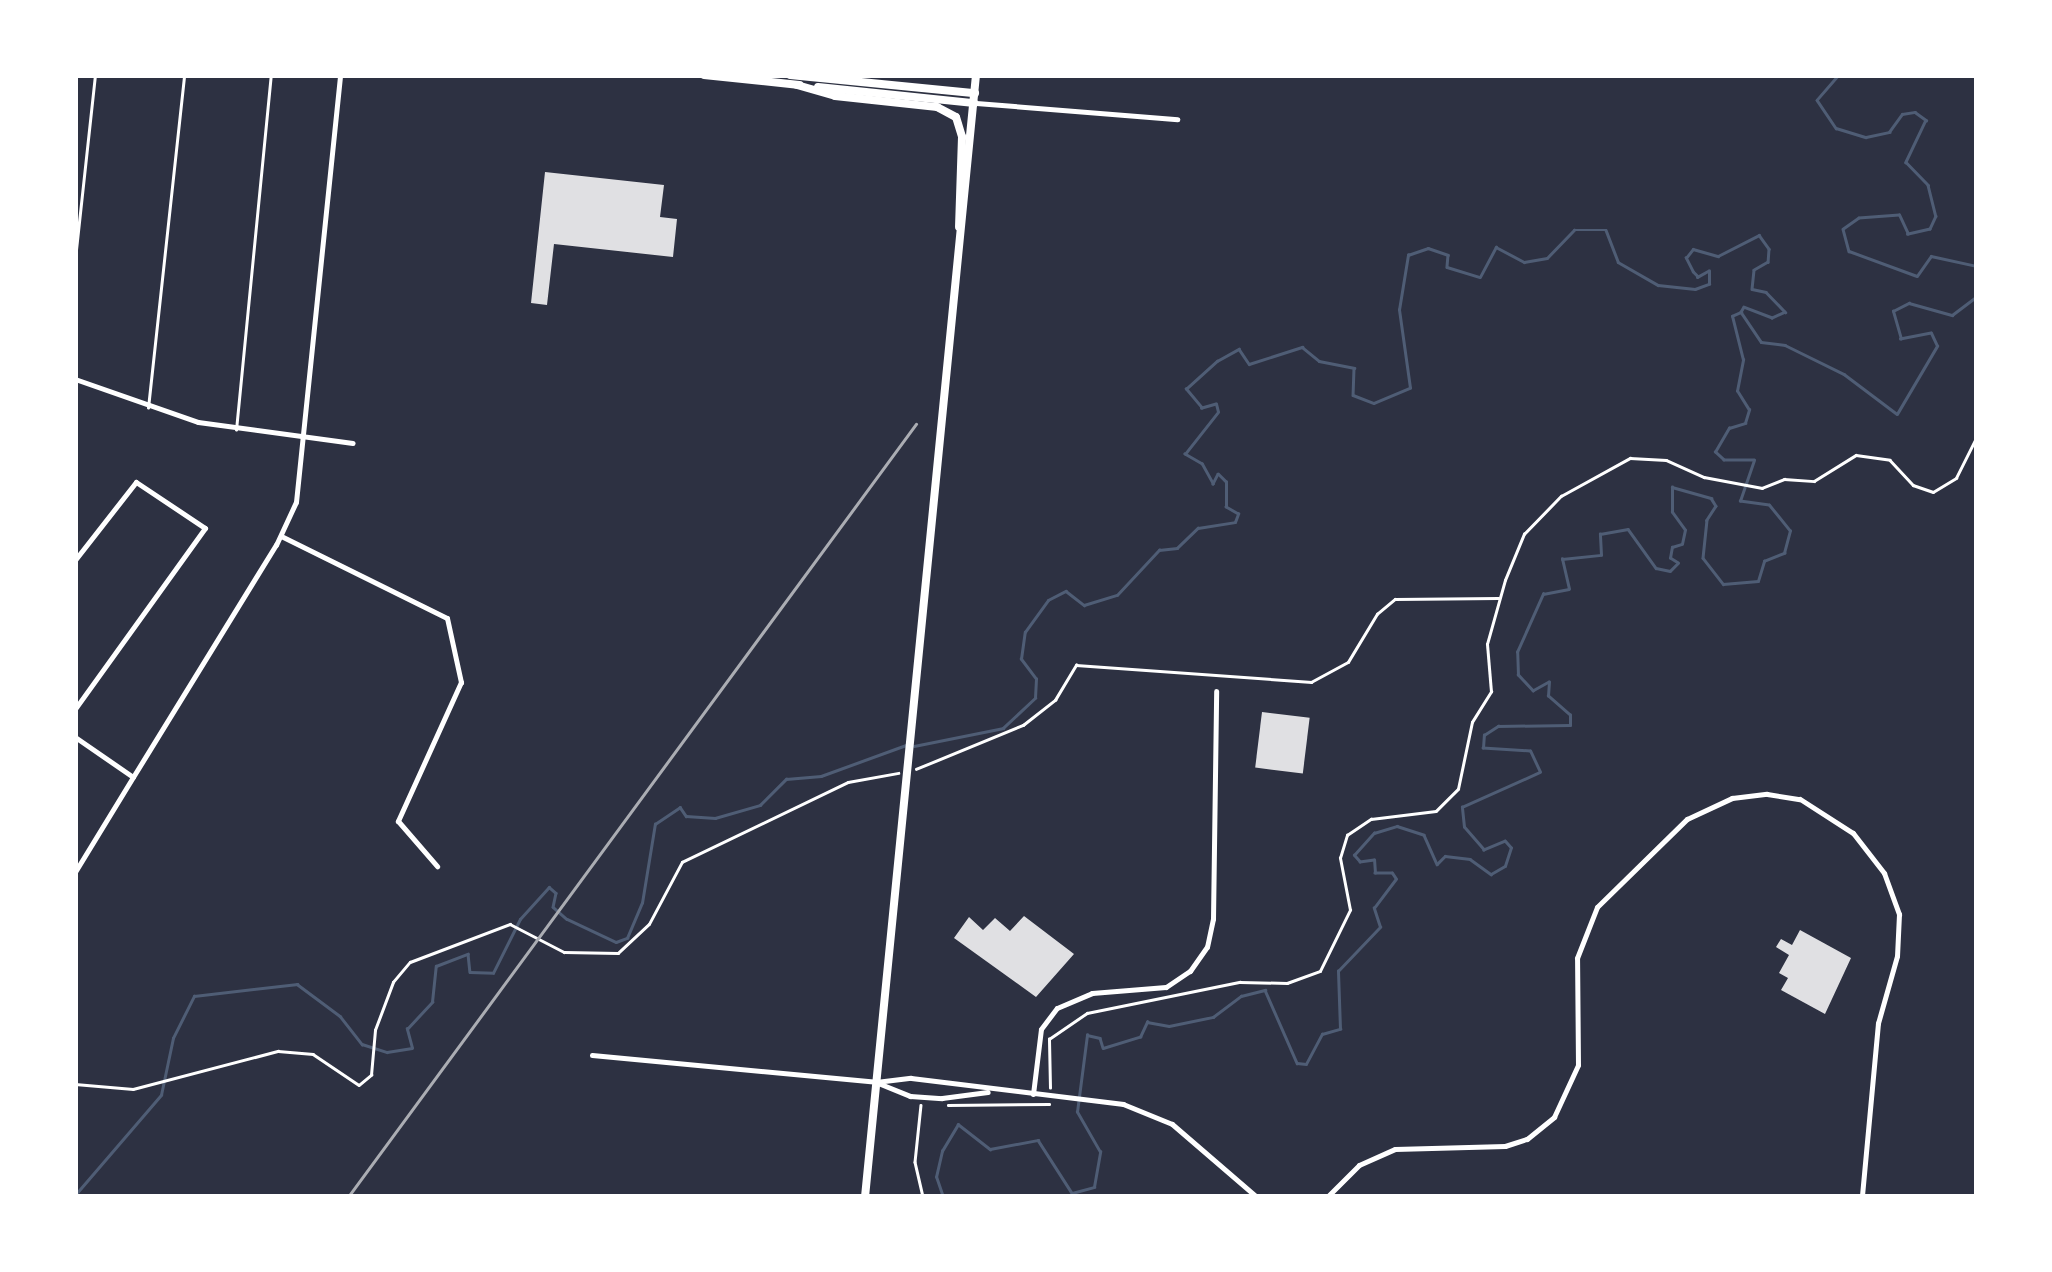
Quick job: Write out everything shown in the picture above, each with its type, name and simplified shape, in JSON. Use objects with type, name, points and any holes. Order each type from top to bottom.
[{"type":"main road","points":[[704,75],[974,98]]},
{"type":"main road","points":[[790,75],[974,98]]},
{"type":"main road","points":[[865,1197],[976,75]]},
{"type":"main road","points":[[797,84],[835,96],[937,107],[956,117],[962,137],[960,266]]},
{"type":"street","points":[[75,872],[281,536],[296,502],[340,75]]},
{"type":"street","points":[[974,98],[1176,119]]},
{"type":"street","points":[[75,379],[148,408],[236,430],[353,443]]},
{"type":"street","points":[[75,560],[136,482],[206,528],[75,709]]},
{"type":"street","points":[[281,536],[446,618],[461,682],[398,821],[437,866]]},
{"type":"street","points":[[1033,1094],[1037,1041],[1057,1008],[1092,992],[1166,987],[1190,971],[1207,947],[1213,919],[1216,690]]},
{"type":"street","points":[[75,737],[134,777]]},
{"type":"street","points":[[1327,1197],[1359,1165],[1396,1149],[1493,1148],[1539,1130],[1569,1093],[1578,1066],[1577,958],[1597,908],[1687,819],[1732,798],[1768,794],[1800,800],[1853,834],[1884,872],[1899,914],[1897,956],[1875,1041],[1862,1197]]},
{"type":"street","points":[[592,1055],[876,1082],[910,1078],[991,1091],[1101,1101],[1172,1124],[1257,1197]]},
{"type":"street","points":[[876,1082],[910,1096],[942,1098],[991,1091]]},
{"type":"lane","points":[[75,259],[94,75]]},
{"type":"lane","points":[[148,408],[184,75]]},
{"type":"lane","points":[[236,430],[271,75]]},
{"type":"path","points":[[1050,1088],[1049,1040],[1087,1013],[1240,982],[1287,983],[1320,971],[1349,916],[1340,858],[1348,836],[1371,819],[1436,812],[1458,789],[1472,722],[1491,692],[1487,644],[1500,598],[1535,519],[1614,463],[1656,458],[1750,487],[1784,478],[1814,481],[1856,454],[1890,460],[1914,485],[1933,492],[1956,478],[1977,436]]},
{"type":"path","points":[[916,769],[1023,725],[1055,700],[1076,665],[1311,682],[1348,662],[1377,614],[1394,599],[1500,598]]},
{"type":"path","points":[[75,1084],[134,1089],[278,1050],[323,1058],[344,1080],[359,1085],[371,1075],[374,1043],[393,982],[410,962],[510,924],[564,952],[618,953],[649,924],[682,862],[848,782],[898,773]]},
{"type":"path","points":[[923,1197],[914,1162],[921,1104],[1049,1104]]},
{"type":"building","points":[[545,172],[664,185],[660,217],[677,219],[673,257],[554,244],[547,305],[531,303]]},
{"type":"building","points":[[1262,712],[1310,718],[1303,773],[1255,768]]},
{"type":"building","points":[[1024,916],[1074,954],[1036,997],[954,938],[969,917],[983,930],[995,918],[1010,931]]},
{"type":"building","points":[[1800,930],[1851,958],[1825,1014],[1781,990],[1788,978],[1779,973],[1789,955],[1776,947],[1781,939],[1792,945]]},
{"type":"waterway","points":[[1839,75],[1817,100],[1836,128],[1866,137],[1889,132],[1902,114],[1915,112],[1926,120],[1906,162],[1928,185],[1936,216],[1930,229],[1908,234],[1899,215],[1859,218],[1843,229],[1849,251],[1917,276],[1931,256],[1977,266]]},
{"type":"waterway","points":[[914,746],[1003,728],[1035,698],[1036,679],[1021,659],[1025,632],[1048,600],[1066,591],[1084,605],[1117,595],[1159,550],[1177,548],[1198,528],[1235,522],[1238,514],[1226,507],[1226,482],[1218,474],[1213,484],[1202,464],[1185,454],[1218,412],[1216,404],[1202,408],[1186,389],[1217,361],[1239,349],[1249,364],[1302,347],[1319,361],[1354,368],[1353,395],[1374,403],[1410,388],[1399,310],[1408,255],[1428,248],[1448,255],[1447,267],[1480,277],[1496,247],[1524,262],[1547,258],[1574,230],[1606,230],[1618,262],[1658,285],[1695,289],[1709,284],[1709,271],[1698,277],[1693,272],[1686,258],[1693,249],[1718,256],[1759,235],[1769,249],[1768,262],[1754,270],[1752,289],[1766,292],[1785,312],[1772,318],[1744,307],[1741,312],[1761,342],[1785,345],[1844,374],[1897,414],[1937,346],[1931,333],[1901,339],[1893,311],[1909,303],[1952,315],[1977,296]]},
{"type":"waterway","points":[[943,1197],[936,1177],[942,1151],[958,1124],[990,1149],[1038,1140],[1072,1193],[1094,1187],[1100,1152],[1077,1112],[1087,1035],[1100,1038],[1103,1048],[1140,1037],[1147,1022],[1169,1026],[1213,1017],[1241,996],[1265,990],[1297,1063],[1306,1064],[1322,1034],[1340,1029],[1338,971],[1380,927],[1374,908],[1396,879],[1392,873],[1375,873],[1374,860],[1360,862],[1354,855],[1374,833],[1397,826],[1424,835],[1437,864],[1445,856],[1470,859],[1491,874],[1505,866],[1511,848],[1505,841],[1484,850],[1464,827],[1462,807],[1540,772],[1530,751],[1483,748],[1484,735],[1498,726],[1570,725],[1570,715],[1548,696],[1549,682],[1533,691],[1518,675],[1517,652],[1543,594],[1569,589],[1562,559],[1601,555],[1600,534],[1628,529],[1656,568],[1670,571],[1678,563],[1670,558],[1672,547],[1682,544],[1685,530],[1672,512],[1672,487],[1711,498],[1716,506],[1707,520],[1703,558],[1723,584],[1758,581],[1764,561],[1784,553],[1790,531],[1769,505],[1740,501],[1754,460],[1724,460],[1715,452],[1729,428],[1745,423],[1749,410],[1737,391],[1743,360],[1732,316],[1741,312]]},
{"type":"waterway","points":[[75,1195],[161,1095],[173,1038],[194,996],[297,984],[340,1016],[362,1044],[387,1052],[412,1048],[407,1029],[432,1002],[436,966],[468,954],[470,972],[493,973],[520,919],[549,887],[556,893],[553,907],[567,919],[616,942],[627,938],[642,903],[655,824],[680,807],[686,816],[715,818],[760,805],[786,779],[821,776],[906,745]]},
{"type":"railway","points":[[348,1197],[916,424]]}]
